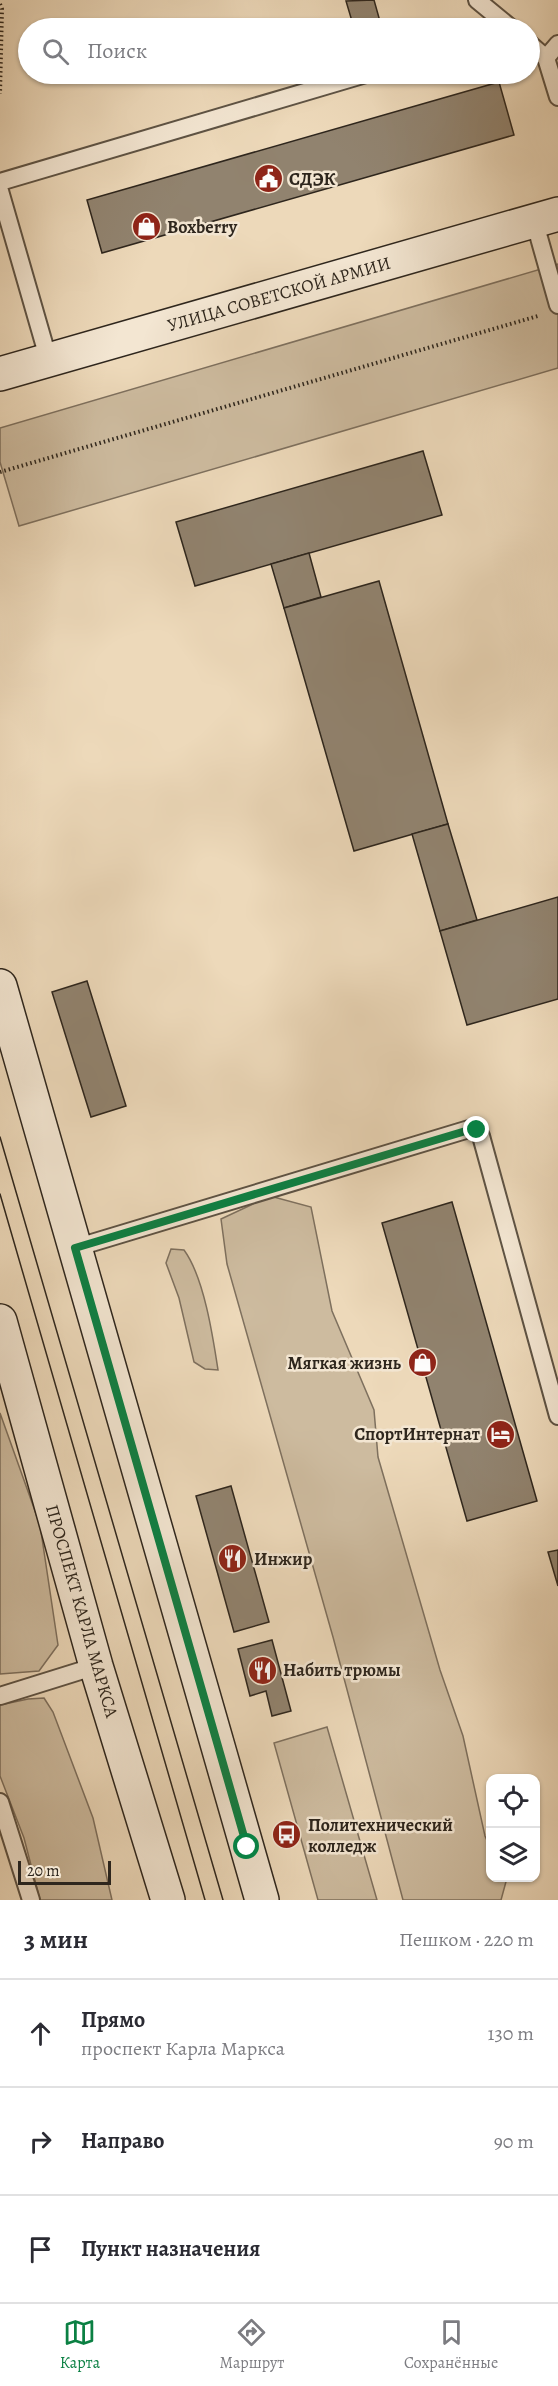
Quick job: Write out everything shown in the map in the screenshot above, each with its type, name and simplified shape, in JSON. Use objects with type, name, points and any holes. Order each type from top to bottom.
[{"type":"main road","name":"УЛИЦА СОВЕТСКОЙ АРМИИ","points":[[0,374],[546,217]]},
{"type":"main road","points":[[0,986],[262,1900]]},
{"type":"main road","name":"ПРОСПЕКТ КАРЛА МАРКСА","points":[[0,1321],[96,1666],[168,1900]]},
{"type":"lane","points":[[477,0],[499,18]]},
{"type":"lane","points":[[546,58],[558,44]]},
{"type":"lane","points":[[540,53],[546,58],[558,97]]},
{"type":"lane","points":[[0,182],[332,84]]},
{"type":"lane","points":[[0,191],[49,361]]},
{"type":"lane","points":[[546,217],[552,309]]},
{"type":"lane","points":[[75,1248],[469,1130],[477,1130],[481,1136],[558,1416]]},
{"type":"lane","points":[[0,1696],[96,1666]]},
{"type":"lane","points":[[0,1802],[31,1900]]},
{"type":"path","points":[[0,4],[2,9],[0,94]]},
{"type":"path","points":[[0,472],[552,309]]},
{"type":"shaded area","points":[[558,264],[558,368],[19,526],[0,462],[0,428]]},
{"type":"shaded area","points":[[270,1196],[311,1207],[332,1311],[374,1410],[378,1457],[440,1670],[463,1736],[486,1838],[486,1882],[506,1882],[501,1900],[403,1900],[333,1637],[227,1264],[221,1219]]},
{"type":"shaded area","points":[[171,1249],[184,1250],[197,1276],[207,1308],[218,1370],[205,1369],[194,1362],[179,1298],[166,1263]]},
{"type":"shaded area","points":[[0,1413],[40,1525],[58,1645],[39,1671],[0,1674]]},
{"type":"shaded area","points":[[44,1698],[53,1712],[93,1818],[112,1900],[40,1900],[24,1838],[0,1776],[0,1705]]},
{"type":"shaded area","points":[[327,1727],[377,1900],[318,1900],[274,1743]]},
{"type":"building","points":[[374,0],[379,18],[351,18],[346,1]]},
{"type":"building","points":[[492,84],[500,84],[514,135],[102,253],[87,200]]},
{"type":"building","points":[[423,451],[442,515],[195,586],[176,522]]},
{"type":"building","points":[[309,553],[321,597],[284,608],[271,564]]},
{"type":"building","points":[[379,581],[448,824],[354,851],[284,608]]},
{"type":"building","points":[[448,824],[477,920],[440,931],[412,834]]},
{"type":"building","points":[[558,897],[558,999],[467,1025],[440,931]]},
{"type":"building","points":[[87,981],[126,1106],[91,1117],[52,992]]},
{"type":"building","points":[[452,1202],[537,1501],[467,1521],[382,1223]]},
{"type":"building","name":"Инжир","points":[[231,1486],[269,1622],[234,1632],[196,1496]]},
{"type":"building","points":[[558,1550],[558,1586],[548,1552]]},
{"type":"building","name":"Набить трюмы","points":[[272,1640],[291,1711],[272,1716],[266,1691],[250,1696],[238,1649]]},
{"type":"tram line","points":[[0,1137],[223,1900]]},
{"type":"tram line","points":[[0,1194],[205,1900]]},
{"type":"place","name":"СДЭК","points":[[268,179]]},
{"type":"place","name":"Boxberry","points":[[146,227]]},
{"type":"place","name":"Мягкая жизнь","points":[[422,1363]]},
{"type":"place","name":"СпортИнтернат","points":[[501,1434]]},
{"type":"place","name":"Инжир","points":[[233,1559]]},
{"type":"place","name":"Набить трюмы","points":[[262,1670]]},
{"type":"place","name":"Политехнический колледж","points":[[287,1835]]},
{"type":"route","points":[[247,1847],[75,1248],[469,1130],[477,1130]]}]
